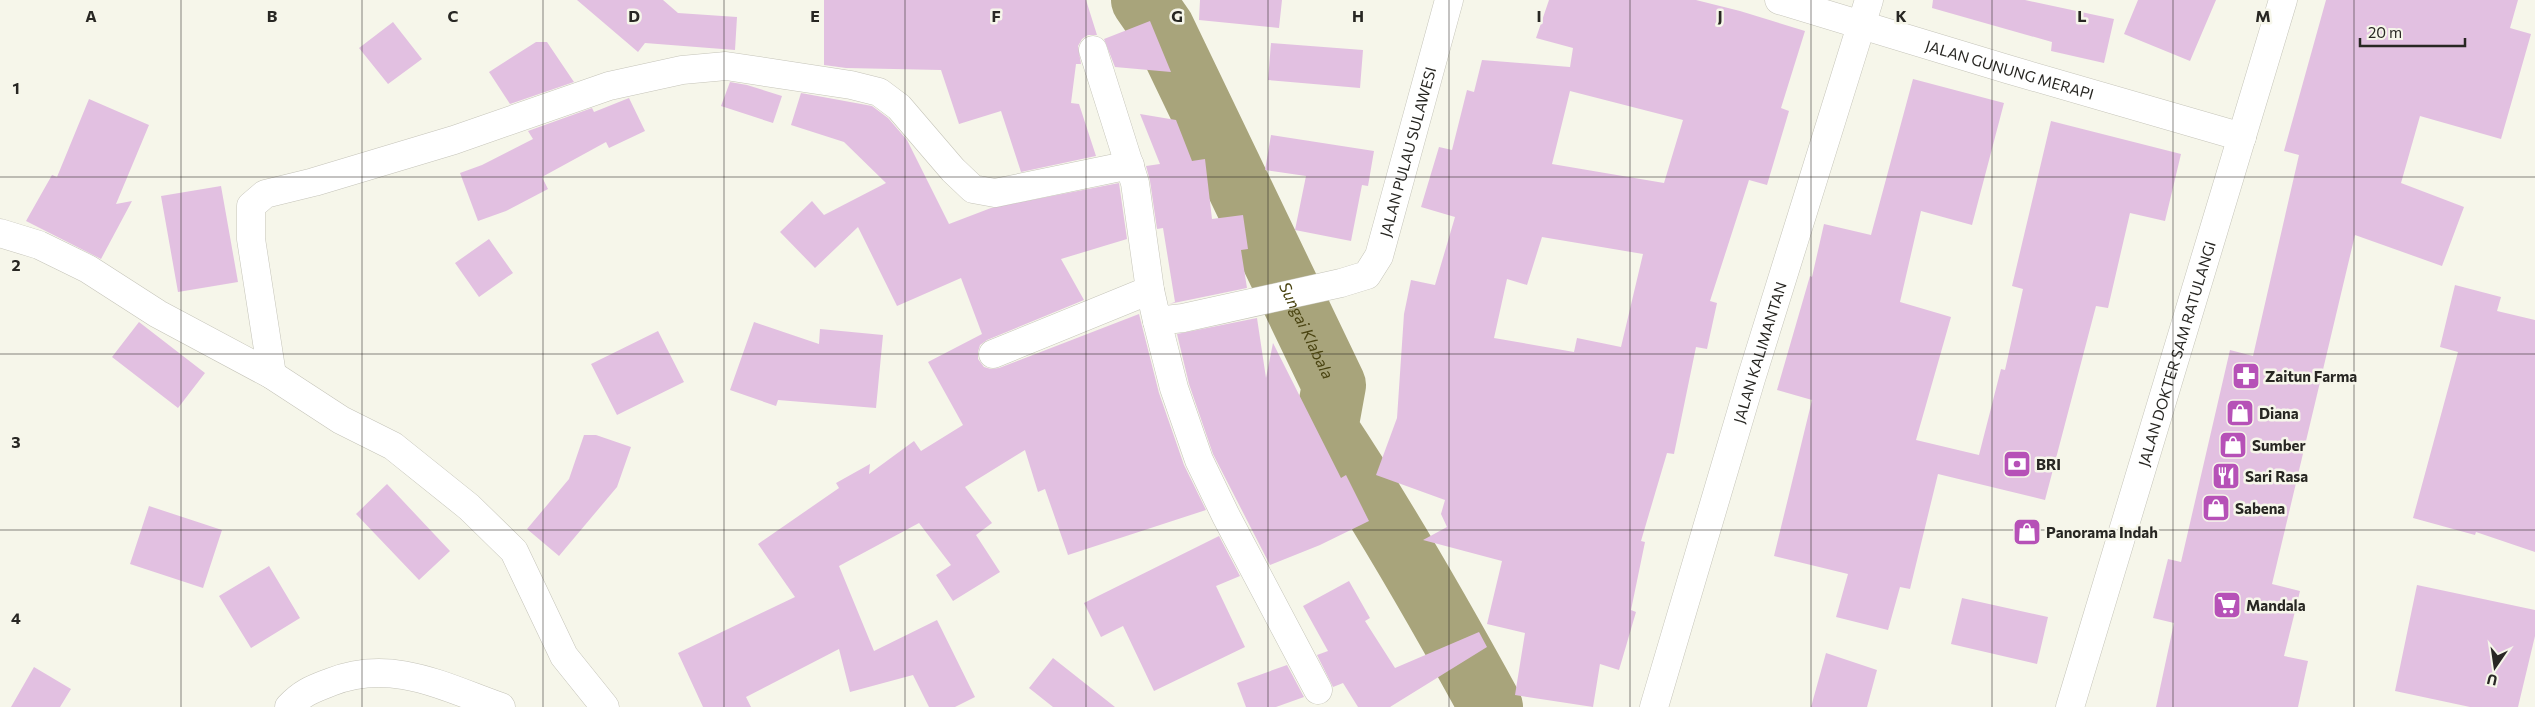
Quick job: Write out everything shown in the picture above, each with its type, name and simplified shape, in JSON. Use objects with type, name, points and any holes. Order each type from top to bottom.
[{"type":"street","name":"JALAN PULAU SULAWESI","points":[[1157,321],[1248,304],[1341,283],[1367,275],[1379,256],[1449,0]]},
{"type":"street","name":"JALAN GUNUNG MERAPI","points":[[1778,0],[1866,12],[2006,69],[2242,137]]},
{"type":"street","name":"JALAN DOKTER SAM RATULANGI","points":[[2070,707],[2283,0]]},
{"type":"street","name":"JALAN KALIMANTAN","points":[[1654,707],[1751,379],[1866,12]]},
{"type":"street","points":[[1093,50],[1135,183],[1150,290],[1157,321],[1174,388],[1199,460],[1226,516],[1318,690]]},
{"type":"street","points":[[272,375],[251,239],[251,206],[265,194],[314,182],[454,140],[609,86],[682,70],[726,66],[851,85],[878,92],[899,107],[953,170],[973,189],[994,193],[1130,165]]},
{"type":"street","points":[[0,233],[39,245],[88,269],[158,314],[272,375],[341,420],[393,446],[469,508],[514,552],[564,656],[605,707]]},
{"type":"street","points":[[993,354],[1150,290]]},
{"type":"street","points":[[289,707],[302,694],[351,674],[375,672],[408,674],[501,707]]},
{"type":"building","points":[[577,0],[663,0],[678,13],[737,17],[735,50],[645,43],[638,52]]},
{"type":"building","points":[[824,0],[1086,0],[1097,35],[1088,35],[1082,39],[1078,46],[1081,64],[1076,64],[1071,103],[1079,104],[1096,156],[1021,172],[1001,111],[959,124],[941,70],[846,68],[824,65]]},
{"type":"building","points":[[1200,0],[1282,0],[1279,28],[1199,20]]},
{"type":"building","points":[[1549,0],[1696,0],[1805,31],[1781,108],[1789,111],[1767,185],[1749,180],[1710,301],[1717,303],[1707,349],[1696,347],[1674,454],[1667,453],[1641,541],[1645,542],[1631,610],[1636,612],[1619,670],[1600,664],[1593,707],[1515,695],[1525,633],[1487,624],[1502,561],[1423,540],[1447,527],[1441,514],[1445,500],[1376,475],[1397,418],[1404,314],[1411,280],[1435,285],[1455,217],[1421,207],[1439,147],[1452,150],[1467,90],[1474,92],[1482,60],[1570,67],[1573,48],[1536,38]],"holes":[[[1570,91],[1683,120],[1664,183],[1552,164]],[[1542,237],[1643,254],[1621,347],[1577,338],[1574,352],[1494,338],[1507,279],[1527,285]]]},
{"type":"building","points":[[1933,0],[2025,0],[2114,19],[2104,63],[2051,51],[2052,42],[1932,8]]},
{"type":"building","points":[[2138,0],[2216,0],[2190,61],[2124,34]]},
{"type":"building","points":[[2326,0],[2518,0],[2510,28],[2531,34],[2501,139],[2420,116],[2401,183],[2464,207],[2442,266],[2355,235],[2272,584],[2300,591],[2284,656],[2308,661],[2298,707],[2156,707],[2174,623],[2153,618],[2168,559],[2181,562],[2230,350],[2253,356],[2299,155],[2284,151]]},
{"type":"building","points":[[1150,21],[1171,72],[1115,67],[1104,39]]},
{"type":"building","points":[[393,22],[422,59],[388,84],[359,48]]},
{"type":"building","points":[[536,42],[547,42],[574,82],[510,104],[489,72]]},
{"type":"building","points":[[1271,43],[1363,50],[1360,88],[1268,80]]},
{"type":"building","points":[[1913,79],[2004,103],[1972,225],[1921,211],[1900,302],[1951,317],[1916,440],[1979,455],[2001,369],[2005,370],[2023,289],[2012,286],[2051,121],[2181,154],[2165,221],[2130,213],[2108,308],[2096,306],[2045,500],[1938,474],[1910,589],[1900,587],[1888,630],[1836,617],[1848,574],[1774,556],[1812,400],[1777,390],[1810,276],[1812,277],[1824,224],[1871,235]]},
{"type":"building","points":[[730,82],[747,85],[782,96],[773,123],[721,106]]},
{"type":"building","points":[[801,93],[872,106],[888,118],[907,140],[949,224],[991,208],[1119,183],[1127,239],[1061,259],[1084,300],[987,340],[980,345],[978,359],[984,367],[991,369],[999,368],[1139,314],[1159,393],[1184,465],[1206,510],[1068,555],[1045,489],[1038,492],[1025,450],[965,487],[992,523],[976,535],[1000,572],[953,601],[936,575],[951,565],[919,523],[839,566],[874,651],[937,620],[975,697],[955,707],[929,707],[913,675],[850,692],[839,649],[746,697],[751,707],[703,707],[678,653],[795,597],[758,544],[839,488],[836,483],[870,464],[869,474],[914,441],[921,451],[963,425],[928,362],[982,334],[961,278],[897,306],[858,227],[815,268],[780,232],[812,201],[824,215],[886,183],[844,142],[791,125]]},
{"type":"building","points":[[629,98],[645,131],[609,148],[606,142],[542,177],[548,189],[506,211],[478,221],[460,173],[482,165],[533,139],[528,131],[592,108],[594,112]]},
{"type":"building","points":[[89,99],[149,125],[116,204],[132,201],[101,259],[26,221],[52,175],[57,177]]},
{"type":"building","points":[[1140,114],[1176,120],[1192,161],[1205,159],[1212,219],[1243,215],[1248,249],[1241,250],[1247,288],[1169,304],[1175,302],[1163,228],[1157,229],[1146,166],[1160,164]]},
{"type":"building","points":[[1271,135],[1374,151],[1368,186],[1362,185],[1351,241],[1295,230],[1306,176],[1265,170]]},
{"type":"building","points":[[221,186],[238,282],[178,292],[161,196]]},
{"type":"building","points":[[489,239],[513,273],[479,297],[455,263]]},
{"type":"building","points":[[2455,285],[2501,297],[2497,311],[2535,320],[2535,552],[2476,532],[2475,535],[2413,518],[2458,352],[2440,347]]},
{"type":"building","points":[[1257,318],[1266,378],[1273,343],[1341,478],[1346,475],[1369,521],[1320,545],[1270,565],[1213,454],[1189,384],[1177,334]]},
{"type":"building","points":[[139,322],[205,373],[178,408],[112,357]]},
{"type":"building","points":[[754,322],[819,344],[820,329],[883,335],[876,408],[778,400],[776,406],[730,390]]},
{"type":"building","points":[[658,331],[684,382],[617,415],[591,364]]},
{"type":"building","points":[[584,435],[596,435],[631,447],[617,487],[559,556],[527,529],[569,479]]},
{"type":"building","points":[[387,484],[450,551],[419,580],[356,514]]},
{"type":"building","points":[[149,506],[222,530],[203,588],[130,564]]},
{"type":"building","points":[[1219,536],[1240,576],[1216,586],[1245,647],[1154,691],[1123,626],[1101,637],[1084,603]]},
{"type":"building","points":[[269,566],[300,618],[251,648],[219,596]]},
{"type":"building","points":[[1349,581],[1370,618],[1365,621],[1395,668],[1479,632],[1487,647],[1390,707],[1358,707],[1343,683],[1333,687],[1317,655],[1328,651],[1303,606]]},
{"type":"building","points":[[2417,585],[2535,610],[2535,636],[2518,707],[2470,707],[2395,691]]},
{"type":"building","points":[[1962,598],[2048,617],[2037,664],[1951,644]]},
{"type":"building","points":[[1826,653],[1877,670],[1867,707],[1811,707]]},
{"type":"building","points":[[1053,658],[1115,707],[1053,707],[1029,688]]},
{"type":"building","points":[[1287,665],[1304,697],[1276,707],[1246,707],[1237,683]]},
{"type":"building","points":[[34,667],[71,689],[60,707],[11,707]]},
{"type":"waterway","name":"Sungai Klabala","points":[[1143,0],[1163,29],[1334,385],[1326,429],[1412,566],[1491,707]]},
{"type":"place","name":"Zaitun Farma","points":[[2246,376]]},
{"type":"place","name":"Diana","points":[[2240,413]]},
{"type":"place","name":"Sumber","points":[[2233,445]]},
{"type":"place","name":"BRI","points":[[2017,464]]},
{"type":"place","name":"Sari Rasa","points":[[2226,476]]},
{"type":"place","name":"Sabena","points":[[2216,508]]},
{"type":"place","name":"Panorama Indah","points":[[2027,532]]},
{"type":"place","name":"Mandala","points":[[2227,605]]}]
